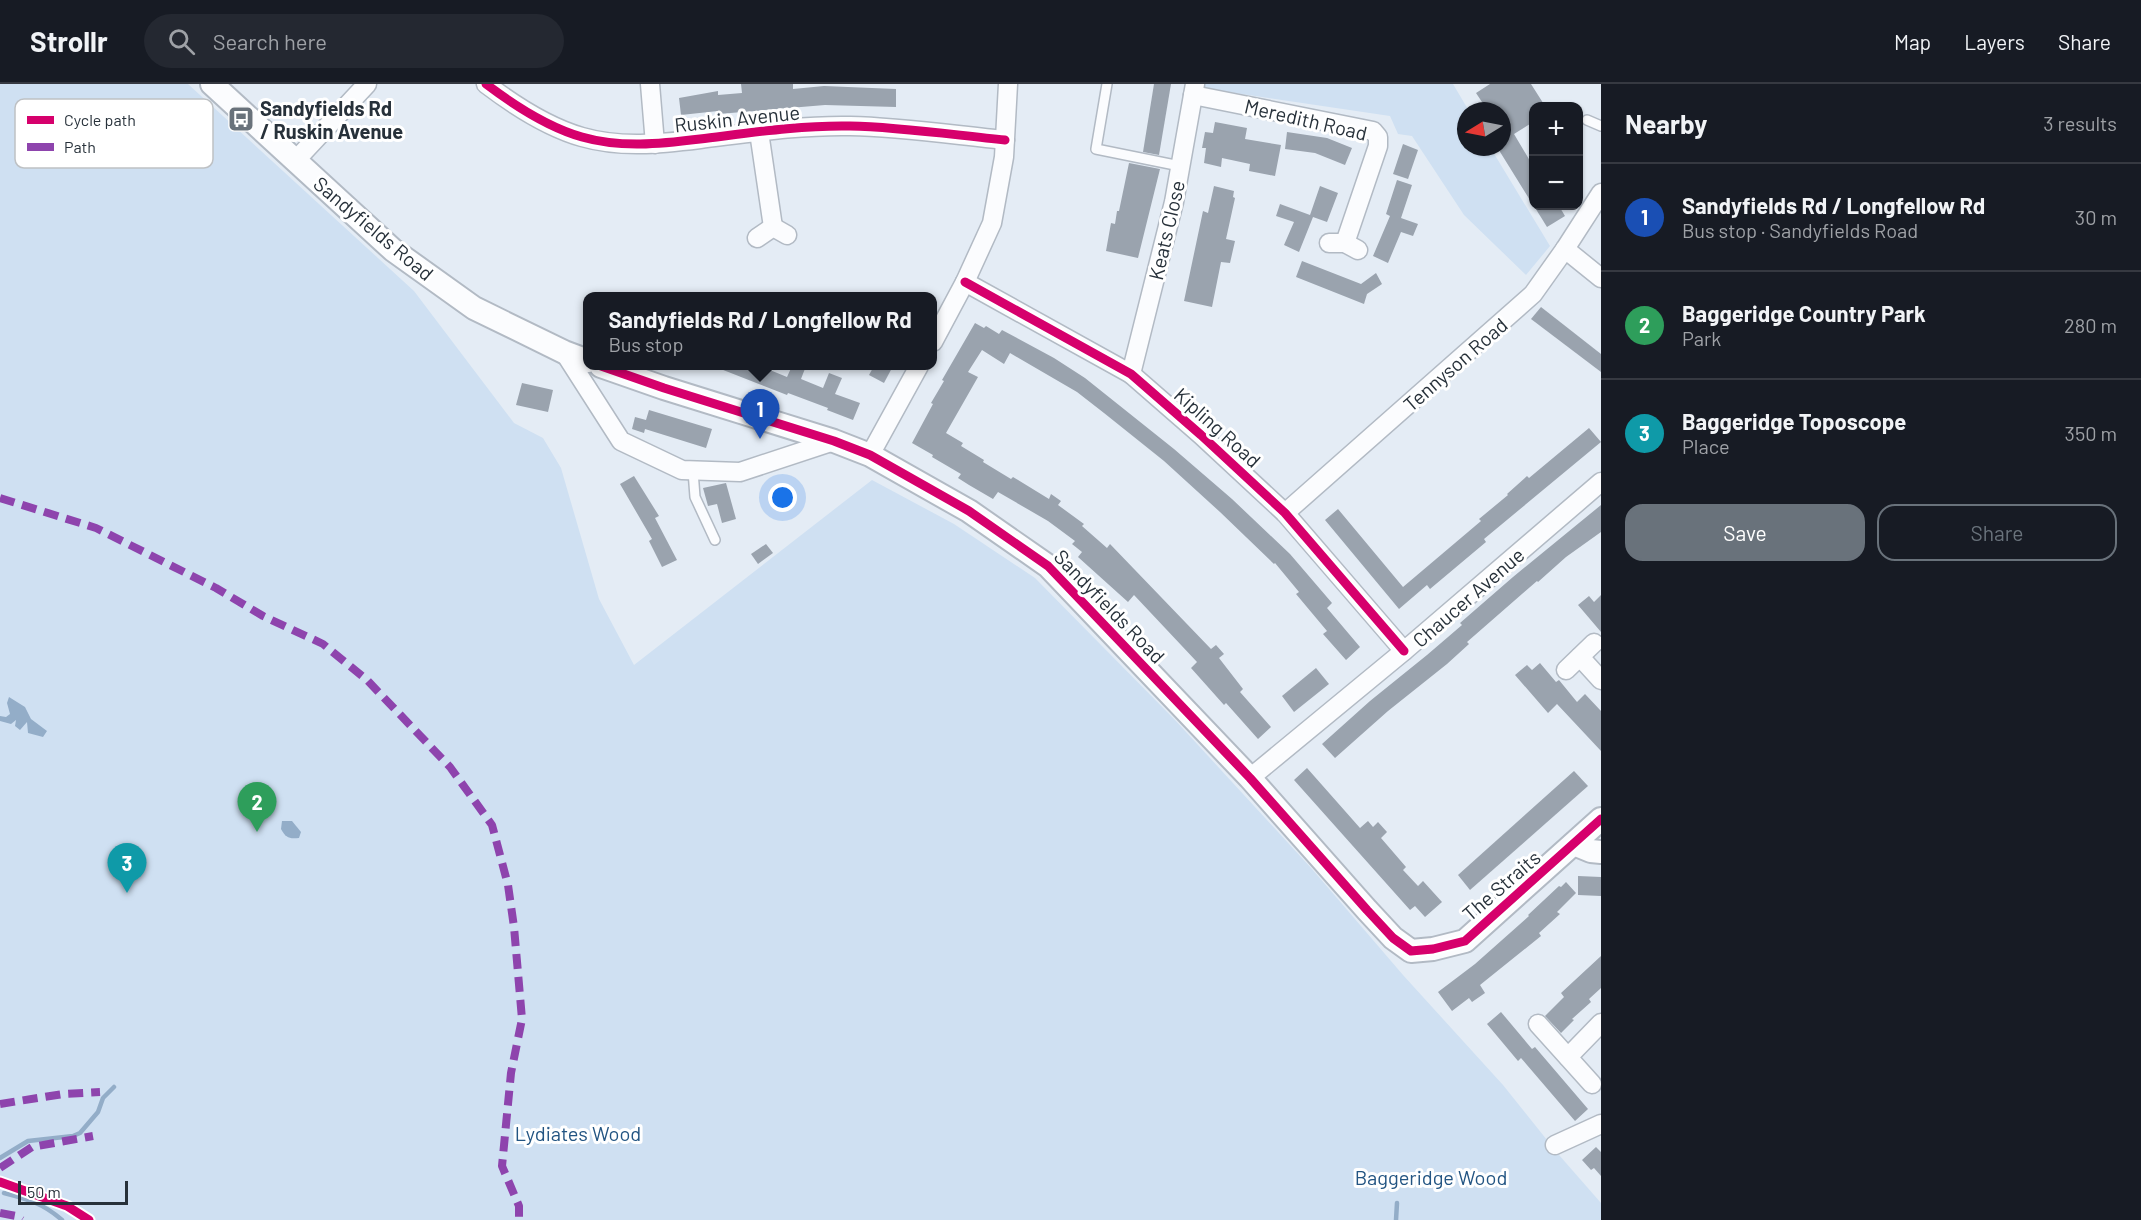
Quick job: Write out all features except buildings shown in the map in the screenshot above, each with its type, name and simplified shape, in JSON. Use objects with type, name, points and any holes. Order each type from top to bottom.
[{"type":"street","name":"Sandyfields Road","points":[[212,84],[393,250],[474,308],[564,352],[583,358]]},
{"type":"street","points":[[295,161],[367,84]]},
{"type":"street","name":"Ruskin Avenue","points":[[486,84],[550,126],[583,138],[622,144],[655,144],[759,132],[850,126],[1005,140]]},
{"type":"street","points":[[650,84],[655,144]]},
{"type":"street","points":[[937,335],[966,282],[992,223],[1000,184],[1008,84]]},
{"type":"street","name":"Keats Close","points":[[1131,374],[1174,202],[1194,89]]},
{"type":"street","name":"Meredith Road","points":[[1194,89],[1373,131],[1378,137],[1378,146],[1344,246]]},
{"type":"street","points":[[757,238],[780,231],[759,132]]},
{"type":"street","name":"Tennyson Road","points":[[1285,513],[1533,294],[1601,193]]},
{"type":"street","points":[[1565,249],[1601,278]]},
{"type":"street","name":"Kipling Road","points":[[966,282],[1131,374],[1285,513],[1404,651]]},
{"type":"street","points":[[564,352],[621,441],[682,470],[740,472],[834,441]]},
{"type":"street","name":"Sandyfields Road","points":[[612,370],[834,441],[870,455],[969,511],[1048,566],[1250,778],[1393,938],[1411,951]]},
{"type":"street","points":[[870,455],[917,370]]},
{"type":"street","name":"Chaucer Avenue","points":[[1250,778],[1404,651],[1601,482]]},
{"type":"street","points":[[1566,670],[1593,643]]},
{"type":"street","points":[[1580,657],[1601,680]]},
{"type":"street","name":"The Straits","points":[[1411,951],[1433,950],[1466,941],[1601,819]]},
{"type":"street","points":[[1574,844],[1591,851],[1601,852]]},
{"type":"street","points":[[1568,1057],[1601,1023]]},
{"type":"street","points":[[1538,1024],[1592,1084]]},
{"type":"street","points":[[1555,1145],[1601,1124]]},
{"type":"lane","points":[[1107,84],[1096,149],[1180,166]]},
{"type":"lane","points":[[1587,120],[1601,126]]},
{"type":"lane","points":[[693,471],[696,497],[715,540]]},
{"type":"green space","points":[[0,84],[188,84],[204,99],[15,99],[15,168],[213,168],[213,107],[414,291],[514,423],[543,438],[561,468],[599,599],[634,665],[872,480],[954,524],[1035,578],[1175,720],[1312,869],[1403,975],[1503,1085],[1601,1203],[1601,1220],[0,1220]]},
{"type":"green space","points":[[1201,84],[1453,84],[1464,102],[1457,102],[1457,156],[1495,156],[1550,246],[1526,275],[1464,215],[1412,136],[1398,134],[1390,116],[1201,88]]},
{"type":"shaded area","points":[[9,697],[25,707],[31,719],[47,731],[43,737],[28,733],[27,722],[20,730],[15,726],[16,720],[11,724],[0,721],[0,716],[6,717],[10,714],[7,703]]},
{"type":"shaded area","points":[[282,821],[292,821],[301,832],[299,838],[286,836],[281,829]]},
{"type":"waterway","points":[[0,1158],[28,1141],[73,1136],[80,1133],[98,1112],[103,1098],[114,1087]]},
{"type":"waterway","points":[[4,1193],[35,1203],[62,1220]]},
{"type":"waterway","points":[[1396,1220],[1397,1203]]},
{"type":"marked path","points":[[0,498],[96,528],[216,588],[263,616],[323,644],[367,680],[450,767],[492,825],[508,885],[522,1019],[511,1073],[502,1166],[519,1206],[519,1220]]},
{"type":"marked path","points":[[0,1104],[63,1094],[100,1092]]},
{"type":"marked path","points":[[0,1168],[32,1147],[93,1136]]},
{"type":"marked path","points":[[0,1213],[16,1216],[22,1220]]},
{"type":"cycle path","points":[[486,84],[520,108],[556,128],[582,137],[611,143],[670,142],[831,126],[889,128],[1005,140]]},
{"type":"cycle path","points":[[965,282],[1131,374],[1285,513],[1404,651]]},
{"type":"cycle path","points":[[612,370],[834,441],[870,455],[969,511],[1048,566],[1250,778],[1393,938],[1411,951],[1433,949],[1465,941],[1601,819]]},
{"type":"cycle path","points":[[0,1182],[67,1206],[89,1220]]},
{"type":"place","name":"Sandyfields Rd / Ruskin Avenue","points":[[241,119]]},
{"type":"place","name":"Sandyfields Rd / Longfellow Rd","points":[[760,439]]},
{"type":"place","name":"Baggeridge Country Park","points":[[257,832]]},
{"type":"place","name":"Baggeridge Toposcope","points":[[127,893]]},
{"type":"park label","name":"Lydiates Wood","points":[[578,1133]]},
{"type":"park label","name":"Baggeridge Wood","points":[[1431,1177]]}]
